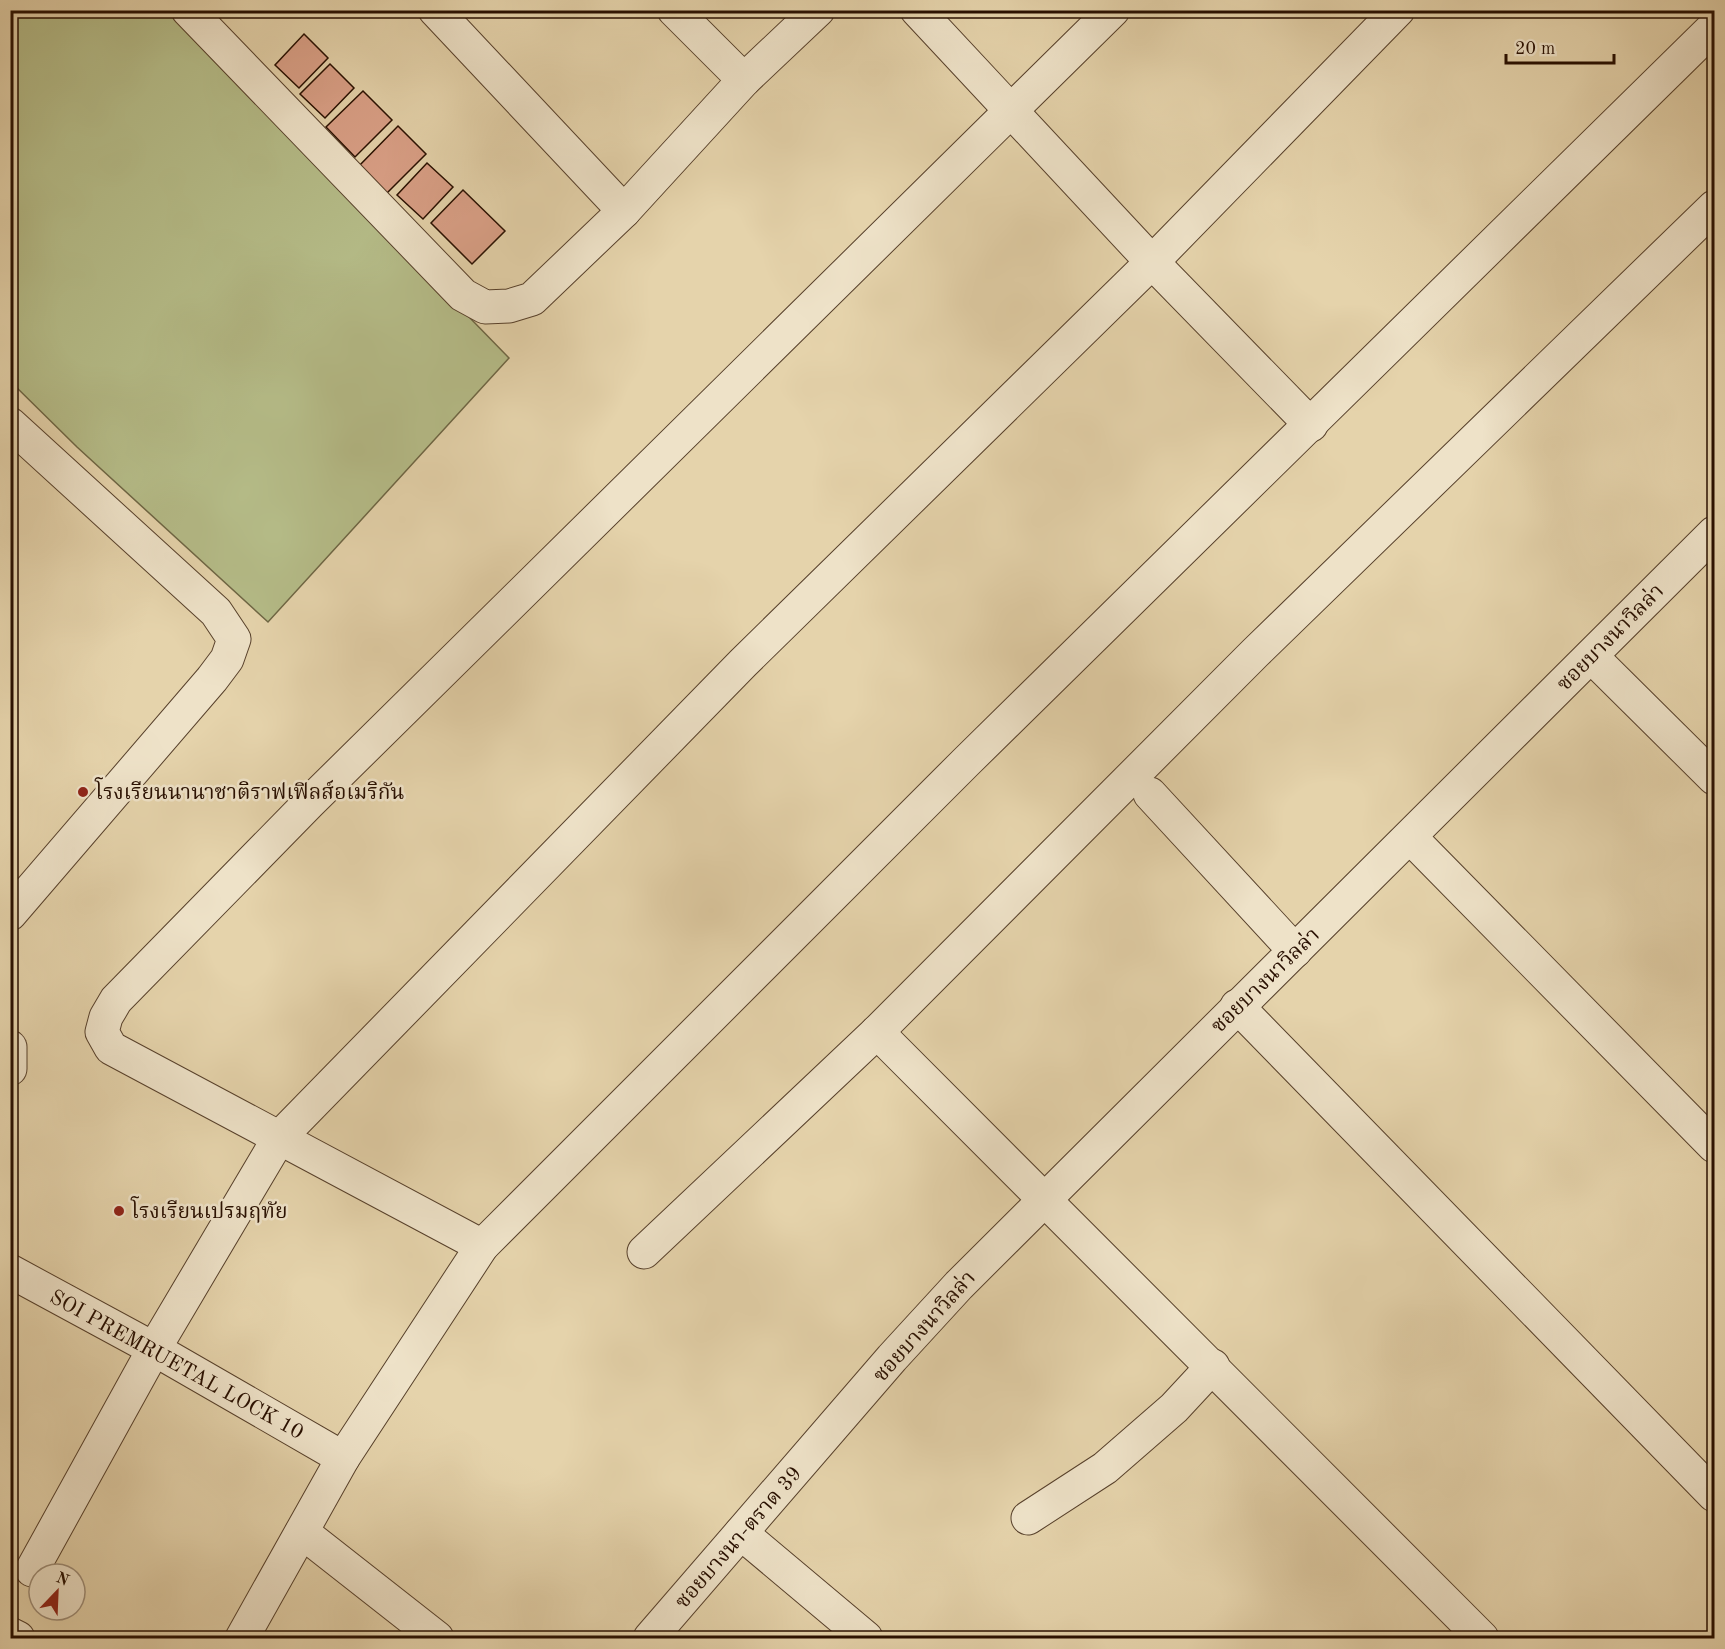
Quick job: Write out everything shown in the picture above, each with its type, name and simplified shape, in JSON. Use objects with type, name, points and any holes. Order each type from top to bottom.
[{"type":"street","points":[[188,10],[463,295],[485,307],[509,306],[532,299],[624,211],[744,80],[818,10]]},
{"type":"street","points":[[435,10],[624,211]]},
{"type":"street","points":[[674,10],[744,80]]},
{"type":"street","points":[[917,10],[1152,262],[1311,425]]},
{"type":"street","points":[[482,1246],[111,1048],[102,1032],[106,1017],[116,1000],[309,803],[1113,10]]},
{"type":"street","points":[[36,1562],[153,1349],[279,1138],[743,663],[1152,262],[1398,10]]},
{"type":"street","points":[[242,1638],[343,1458],[482,1246],[966,762],[1714,27]]},
{"type":"street","points":[[644,1252],[877,1032],[1255,652],[1714,207]]},
{"type":"street","points":[[10,424],[216,612],[234,639],[227,659],[212,679],[10,914]]},
{"type":"street","name":"ซอยบางนาวิลล่า","points":[[826,1437],[892,1358],[1044,1199],[1714,533]]},
{"type":"street","points":[[1591,656],[1714,778]]},
{"type":"street","points":[[1150,794],[1295,951]]},
{"type":"street","points":[[1410,837],[1714,1146]]},
{"type":"street","points":[[1237,1006],[1714,1495]]},
{"type":"street","points":[[877,1032],[1213,1366],[1482,1638]]},
{"type":"street","points":[[10,1047],[10,1069]]},
{"type":"street","name":"SOI PREMRUETAL LOCK 10","points":[[10,1271],[153,1349],[343,1458]]},
{"type":"street","points":[[1028,1518],[1105,1468],[1174,1408],[1213,1366]]},
{"type":"street","name":"ซอยบางนา-ตราด 39","points":[[650,1638],[826,1437]]},
{"type":"street","points":[[302,1532],[437,1638]]},
{"type":"street","points":[[741,1533],[866,1638]]},
{"type":"street","points":[[10,1634],[18,1638]]},
{"type":"green space","points":[[10,11],[171,11],[509,358],[268,622],[77,447],[11,382]]},
{"type":"building","points":[[304,34],[328,58],[299,88],[275,65]]},
{"type":"building","points":[[330,64],[354,88],[325,118],[300,94]]},
{"type":"building","points":[[363,91],[392,120],[355,157],[326,127]]},
{"type":"building","points":[[398,126],[426,154],[386,194],[358,167]]},
{"type":"building","points":[[427,163],[453,187],[423,219],[397,195]]},
{"type":"building","points":[[463,190],[505,231],[472,264],[431,223]]},
{"type":"place","name":"โรงเรียนนานาชาติราฟเฟิลส์อเมริกัน","points":[[83,792]]},
{"type":"place","name":"โรงเรียนเปรมฤทัย","points":[[119,1211]]}]
